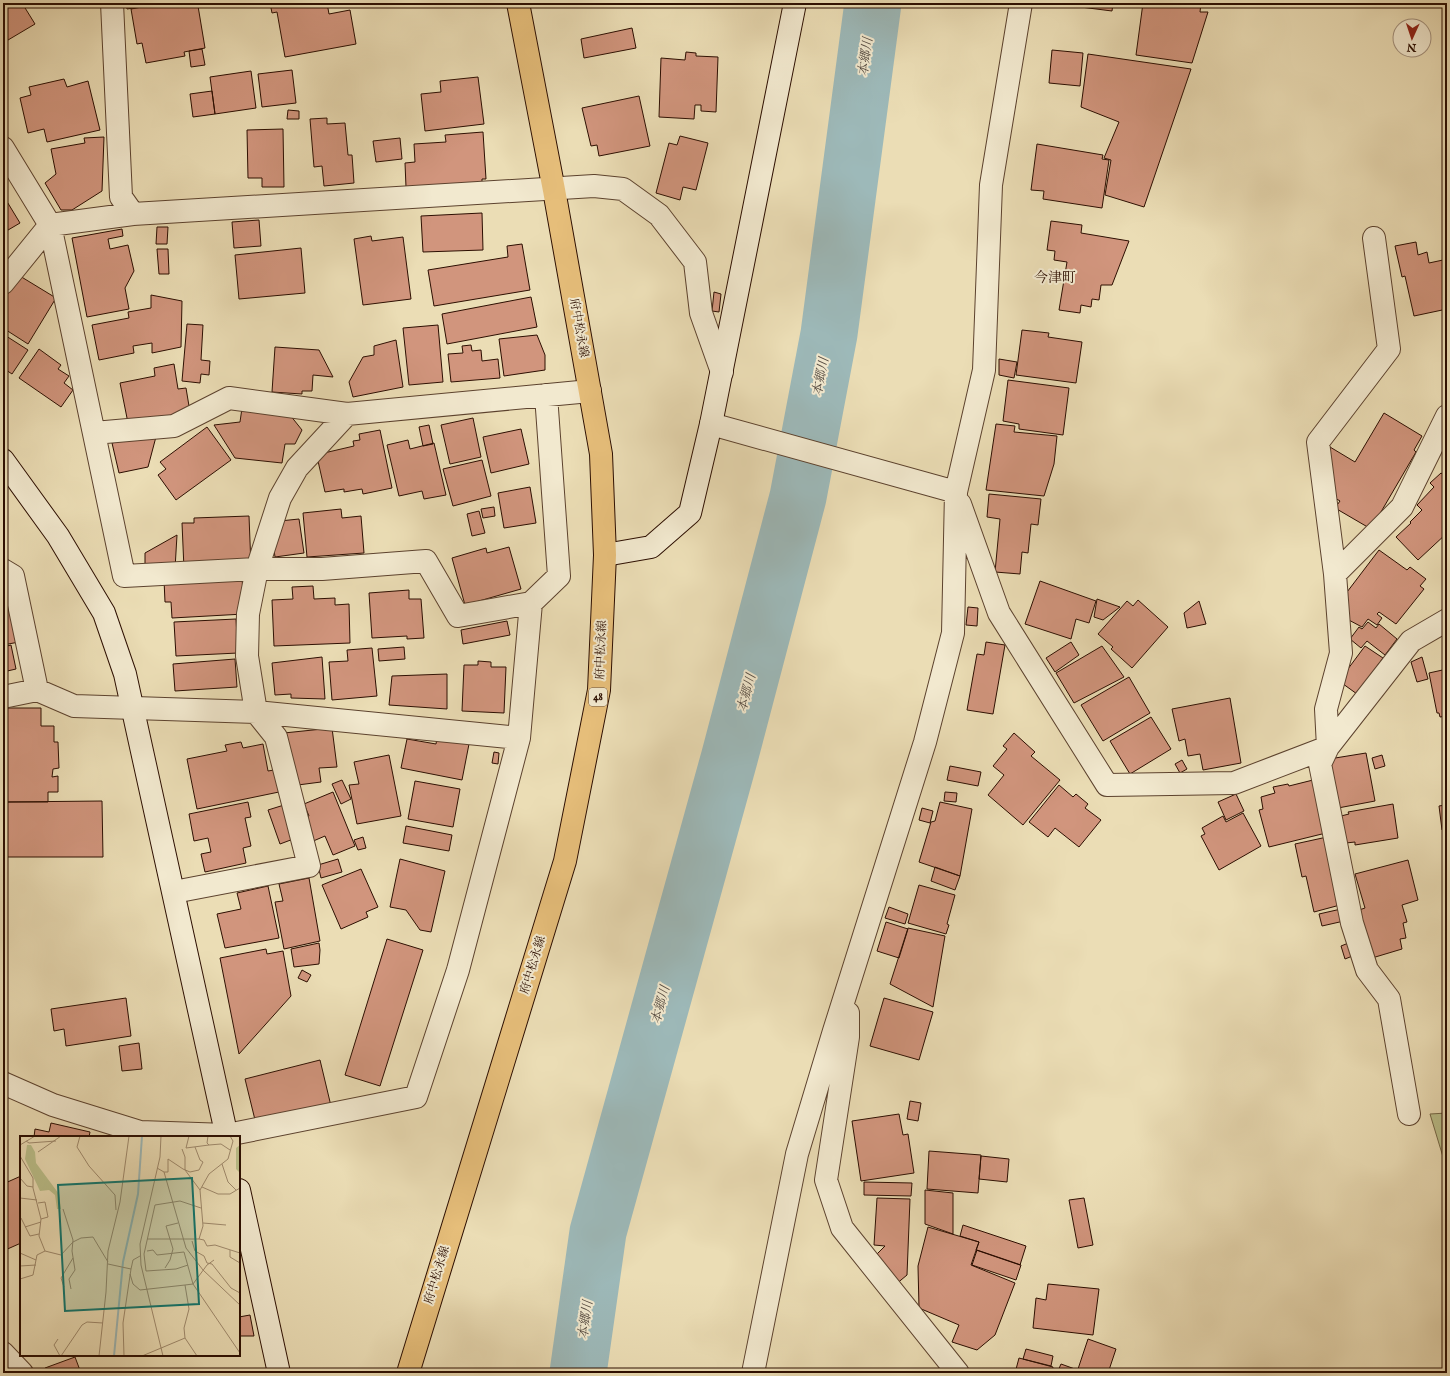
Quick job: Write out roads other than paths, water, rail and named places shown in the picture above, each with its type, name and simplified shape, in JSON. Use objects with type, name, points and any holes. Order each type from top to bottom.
[{"type":"main road","name":"府中松永線","points":[[408,1373],[565,861],[599,690],[605,555],[601,454],[554,190],[518,3]]},
{"type":"street","points":[[112,3],[121,197],[133,214]]},
{"type":"street","points":[[605,555],[651,547],[690,513],[712,424],[795,3]]},
{"type":"street","points":[[958,1373],[842,1228],[826,1180],[841,1034],[849,984],[925,742],[953,633],[956,492],[984,370],[990,185],[1021,3]]},
{"type":"street","points":[[3,148],[50,225],[124,576],[257,569],[322,569],[426,561],[458,616],[531,603],[560,576],[546,395]]},
{"type":"street","points":[[3,283],[50,225],[133,214],[554,190],[594,186],[623,189],[659,215],[695,262],[701,313],[722,372]]},
{"type":"street","points":[[1328,747],[1326,709],[1341,653],[1336,574],[1318,442],[1389,349],[1374,238]]},
{"type":"street","points":[[94,433],[174,426],[229,398],[347,414],[590,391]]},
{"type":"street","points":[[174,892],[309,866],[276,737],[256,712],[247,656],[248,614],[257,569],[280,498],[297,468],[347,414]]},
{"type":"street","points":[[1336,574],[1402,506],[1447,416]]},
{"type":"street","points":[[712,424],[956,492]]},
{"type":"street","points":[[3,460],[58,536],[104,613],[125,674],[227,1136]]},
{"type":"street","points":[[956,492],[999,613],[1107,785],[1234,783],[1328,747]]},
{"type":"street","points":[[3,570],[13,576],[37,690]]},
{"type":"street","points":[[3,1083],[53,1105],[140,1132],[227,1136],[416,1097],[458,970],[519,738],[531,603]]},
{"type":"street","points":[[1410,1114],[1389,999],[1367,970],[1352,923],[1320,764],[1328,747],[1410,640],[1447,620]]},
{"type":"street","points":[[3,697],[37,690],[74,706],[256,712],[519,738]]},
{"type":"street","points":[[753,1373],[798,1154],[841,1034]]},
{"type":"street","points":[[240,1195],[279,1373]]},
{"type":"street","points":[[3,1353],[22,1373]]},
{"type":"waterway","name":"本郷川","points":[[578,1373],[598,1232],[729,759],[798,497],[829,334],[873,3]]},
{"type":"district","name":"今津町","points":[[1055,278]]}]
